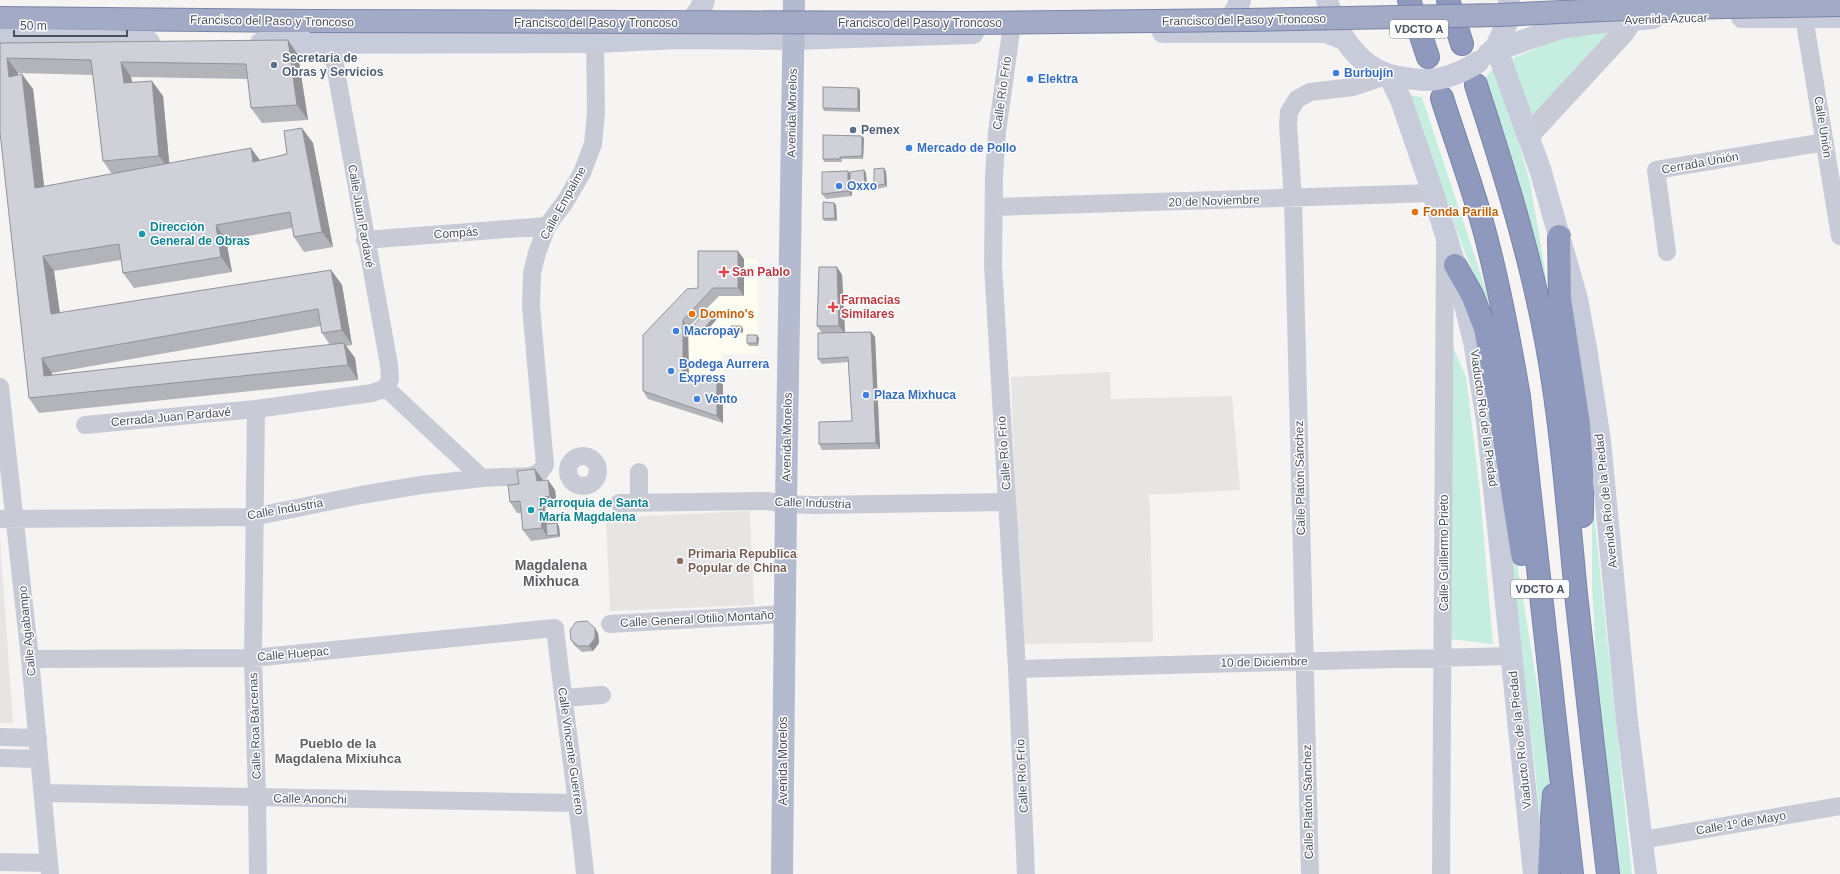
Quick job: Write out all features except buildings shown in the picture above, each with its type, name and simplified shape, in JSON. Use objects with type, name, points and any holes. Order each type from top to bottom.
[{"type":"highway","name":"VDCTO A","points":[[1410,0],[1428,57]]},
{"type":"highway","name":"VDCTO A","points":[[1448,0],[1462,44]]},
{"type":"highway","name":"Francisco del Paso y Troncoso","points":[[0,18],[310,21],[875,23],[1229,21],[1500,14],[1625,9],[1840,5]]},
{"type":"highway","name":"VDCTO A","points":[[1476,85],[1530,263],[1546,338],[1563,456],[1578,610],[1608,874]]},
{"type":"highway","name":"VDCTO A","points":[[1442,98],[1482,222],[1509,339],[1518,397],[1572,874]]},
{"type":"highway","points":[[1559,236],[1560,299],[1578,424],[1582,472],[1584,589],[1578,610]]},
{"type":"highway","points":[[1455,265],[1472,295],[1485,328],[1527,583],[1548,662]]},
{"type":"highway","points":[[1549,874],[1551,831],[1559,756]]},
{"type":"main road","points":[[679,38],[686,26],[699,13],[704,0]]},
{"type":"main road","name":"Avenida Morelos","points":[[782,874],[794,0]]},
{"type":"main road","points":[[1215,32],[1229,21],[1240,0]]},
{"type":"main road","points":[[1328,0],[1336,26],[1344,39],[1358,56],[1372,67],[1389,75],[1424,80],[1456,74],[1478,62],[1496,47],[1507,23],[1509,0]]},
{"type":"main road","points":[[1657,0],[1661,6],[1675,17]]},
{"type":"main road","name":"Avenida Azucar","points":[[1496,47],[1505,48],[1560,28],[1594,23],[1633,10],[1675,17],[1840,17]]},
{"type":"main road","name":"Francisco del Paso y Troncoso","points":[[245,43],[595,42],[679,38],[793,39],[1011,32],[1326,32],[1344,39]]},
{"type":"main road","points":[[0,39],[166,43]]},
{"type":"main road","points":[[1496,47],[1528,136]]},
{"type":"main road","name":"Viaducto Río de la Piedad","points":[[1389,75],[1401,100],[1433,193],[1455,265],[1474,341],[1487,421],[1534,874]]},
{"type":"main road","name":"Avenida Río de la Piedad","points":[[1528,136],[1540,169],[1577,299],[1594,396],[1627,721],[1646,874]]},
{"type":"street","points":[[1528,136],[1625,31],[1633,10]]},
{"type":"street","name":"Calle Unión","points":[[1804,17],[1840,236]]},
{"type":"street","name":"Calle Río Frío","points":[[1011,32],[997,132],[993,265],[1017,669],[1026,874]]},
{"type":"street","name":"Calle Empalme","points":[[538,470],[531,306],[532,273],[536,253],[547,226],[565,202],[582,173],[593,144],[596,113],[595,42]]},
{"type":"street","name":"Calle Juan Pardavé","points":[[331,43],[389,365],[390,379],[386,388]]},
{"type":"street","name":"Calle Platón Sánchez","points":[[1310,874],[1293,198],[1288,125],[1289,112],[1297,100],[1310,92],[1353,87],[1389,75]]},
{"type":"street","name":"Cerrada Unión","points":[[1667,252],[1656,170],[1825,142]]},
{"type":"street","name":"20 de Noviembre","points":[[994,207],[1433,193]]},
{"type":"street","name":"Compás","points":[[366,240],[547,226]]},
{"type":"street","name":"Calle Guillermo Prieto","points":[[1441,874],[1444,659],[1445,233]]},
{"type":"street","name":"Calle Agiabampo","points":[[0,387],[7,519],[30,658],[50,869]]},
{"type":"street","points":[[256,409],[372,393],[386,388],[482,478]]},
{"type":"street","name":"Cerrada Juan Pardavé","points":[[85,425],[256,409]]},
{"type":"street","name":"Calle Roa Bárcenas","points":[[256,409],[253,516],[253,658],[258,874]]},
{"type":"street","name":"Calle Industria","points":[[7,519],[253,516],[421,485],[570,465]]},
{"type":"street","points":[[639,472],[639,503]]},
{"type":"street","points":[[6,496],[38,518]]},
{"type":"street","name":"Calle Industria","points":[[619,503],[767,501],[786,504],[1007,502]]},
{"type":"street","name":"Calle General Otilio Montaño","points":[[610,624],[785,614]]},
{"type":"street","name":"Calle Huepac","points":[[30,658],[253,658],[555,628]]},
{"type":"street","name":"Calle Vincente Guerrero","points":[[555,628],[578,803],[585,874]]},
{"type":"street","name":"10 de Diciembre","points":[[1017,669],[1305,661],[1444,659],[1512,656]]},
{"type":"street","points":[[563,698],[602,695]]},
{"type":"street","points":[[0,737],[38,738]]},
{"type":"street","points":[[0,758],[40,759]]},
{"type":"street","name":"Calle Anonchi","points":[[42,793],[578,803]]},
{"type":"street","name":"Calle 1º de Mayo","points":[[1642,840],[1840,806]]},
{"type":"street","points":[[0,862],[50,869]]},
{"type":"shaded area","points":[[704,259],[758,259],[759,354],[722,354],[723,423],[648,399],[649,343],[704,285]]},
{"type":"shaded area","points":[[1110,372],[1111,399],[1232,396],[1240,490],[1148,495],[1150,504],[1153,642],[1021,644],[1011,377]]},
{"type":"shaded area","name":"Primaria Republica Popular de China","points":[[750,511],[754,605],[610,611],[606,518]]},
{"type":"shaded area","points":[[0,539],[13,723],[0,723]]},
{"type":"green space","points":[[1617,27],[1532,119],[1511,59],[1571,34]]},
{"type":"green space","points":[[1496,65],[1530,182],[1549,302],[1484,79]]},
{"type":"green space","points":[[1406,95],[1422,97],[1488,296],[1494,330]]},
{"type":"green space","points":[[1450,339],[1466,377],[1479,482],[1493,644],[1449,639]]},
{"type":"green space","points":[[1498,447],[1551,769],[1544,871],[1536,778]]},
{"type":"green space","points":[[1592,495],[1632,874],[1617,874],[1598,699],[1592,584]]},
{"type":"place","name":"Secretaria de Obras y Servicios","points":[[274,65]]},
{"type":"place","name":"Burbujín","points":[[1336,73]]},
{"type":"place","name":"Elektra","points":[[1030,79]]},
{"type":"place","name":"Pemex","points":[[853,130]]},
{"type":"place","name":"Mercado de Pollo","points":[[909,148]]},
{"type":"place","name":"Oxxo","points":[[839,186]]},
{"type":"place","name":"Fonda Parilla","points":[[1415,212]]},
{"type":"place","name":"Dirección General de Obras","points":[[142,234]]},
{"type":"place","name":"San Pablo","points":[[724,272]]},
{"type":"place","name":"Farmacias Similares","points":[[833,307]]},
{"type":"place","name":"Domino's","points":[[692,314]]},
{"type":"place","name":"Macropay","points":[[676,331]]},
{"type":"place","name":"Bodega Aurrera Express","points":[[671,371]]},
{"type":"place","name":"Plaza Mixhuca","points":[[866,395]]},
{"type":"place","name":"Vento","points":[[697,399]]},
{"type":"place","name":"Parroquia de Santa María Magdalena","points":[[531,510]]},
{"type":"place","name":"Primaria Republica Popular de China","points":[[680,561]]},
{"type":"district","name":"Magdalena Mixhuca","points":[[551,574]]},
{"type":"district","name":"Pueblo de la Magdalena Mixiuhca","points":[[338,750]]}]
